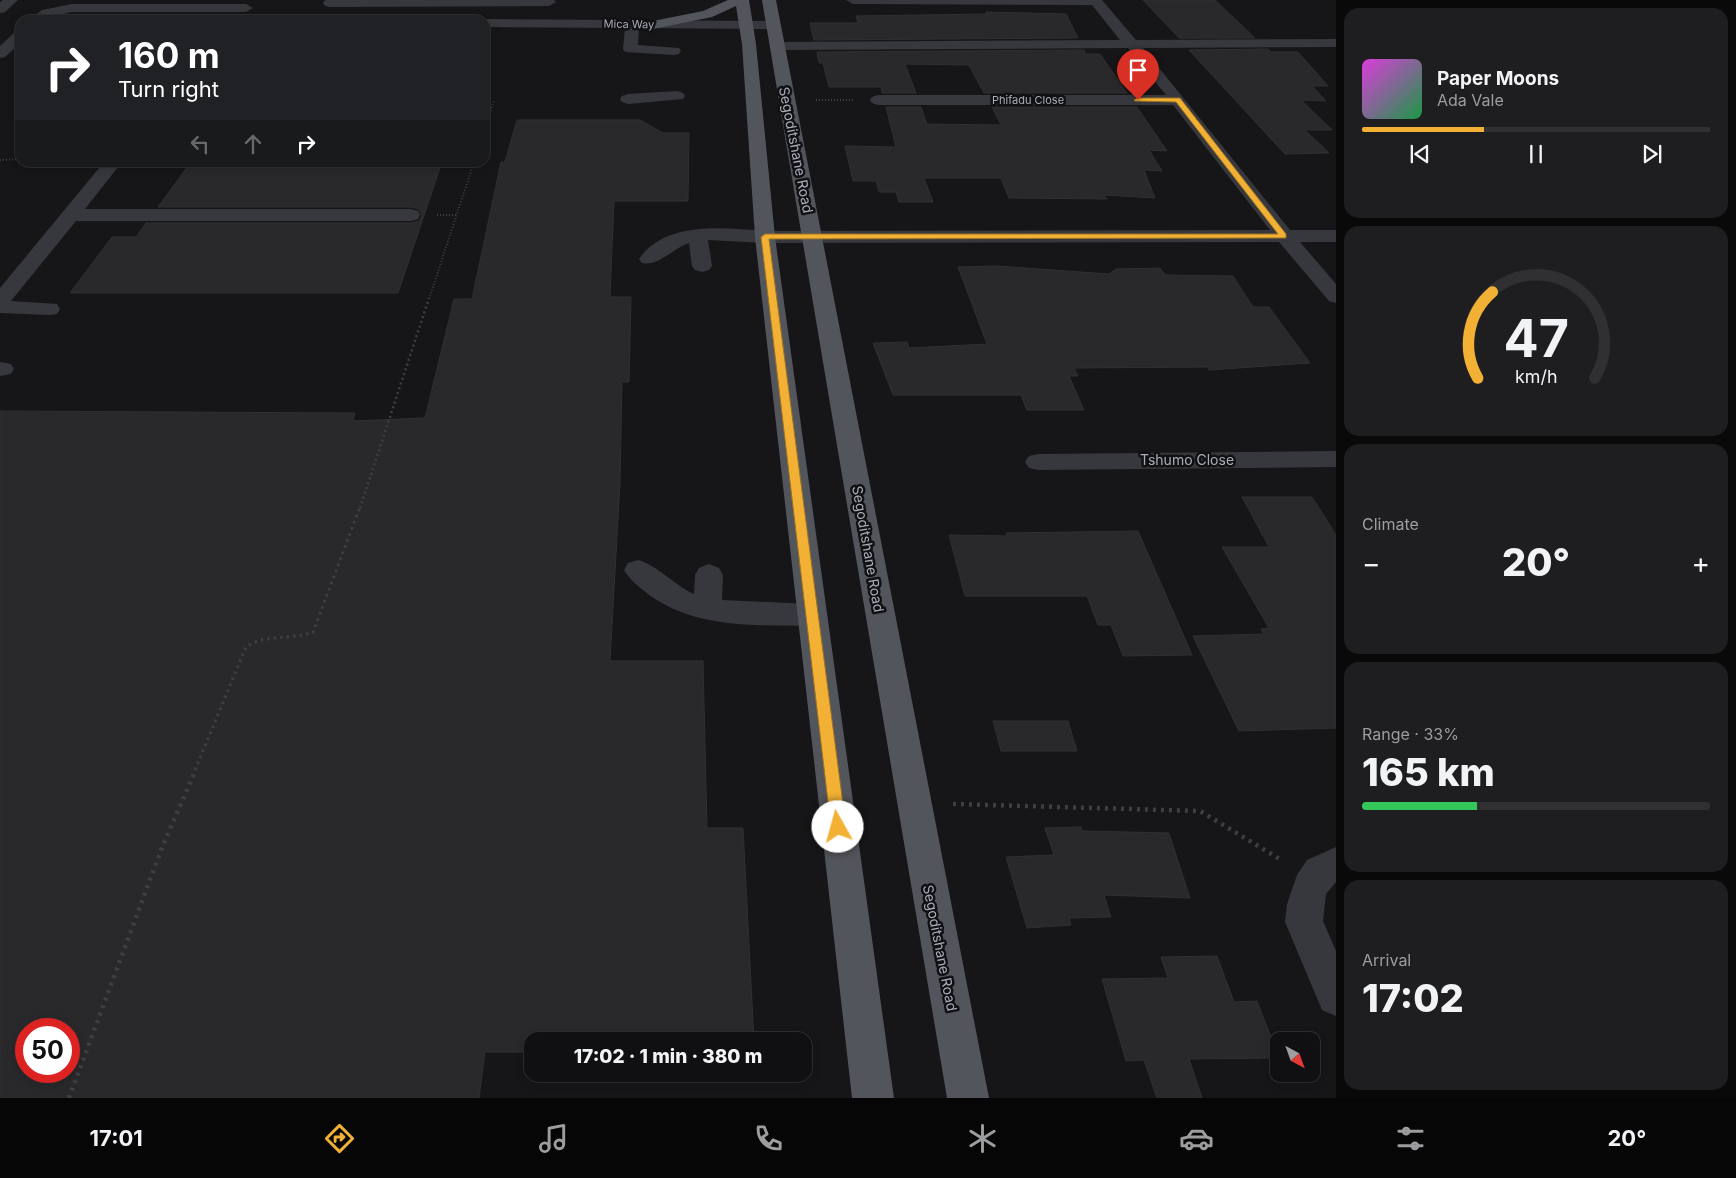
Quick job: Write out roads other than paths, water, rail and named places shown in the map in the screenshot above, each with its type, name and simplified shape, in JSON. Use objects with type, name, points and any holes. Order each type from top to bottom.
[{"type":"main road","points":[[653,24],[742,8],[749,44],[765,237],[867,1098]]},
{"type":"main road","name":"Segoditshane Road","points":[[773,24],[968,1098]]},
{"type":"street","points":[[0,9],[11,0]]},
{"type":"street","points":[[853,0],[1096,1],[1178,100],[1284,236],[1336,297]]},
{"type":"street","points":[[330,3],[549,1],[541,23]]},
{"type":"street","points":[[44,15],[72,8],[250,4]]},
{"type":"street","points":[[240,15],[250,4]]},
{"type":"street","name":"Mica Way","points":[[490,23],[653,24],[742,8],[773,24],[1132,45],[1336,43]]},
{"type":"street","points":[[633,24],[630,49],[674,51]]},
{"type":"street","points":[[0,54],[15,40]]},
{"type":"street","points":[[628,99],[677,96]]},
{"type":"street","name":"Phifadu Close","points":[[878,100],[1178,100]]},
{"type":"street","points":[[0,301],[110,167]]},
{"type":"street","points":[[72,215],[411,215]]},
{"type":"street","points":[[649,259],[661,247],[682,238],[708,233],[765,237],[1336,236]]},
{"type":"street","points":[[697,235],[702,266]]},
{"type":"street","points":[[0,307],[49,309]]},
{"type":"street","name":"Tshumo Close","points":[[1038,462],[1336,459]]},
{"type":"street","points":[[638,570],[647,579],[687,604],[737,613],[811,614]]},
{"type":"street","points":[[707,608],[709,574]]},
{"type":"street","points":[[1326,871],[1305,904],[1304,922],[1336,996]]}]
